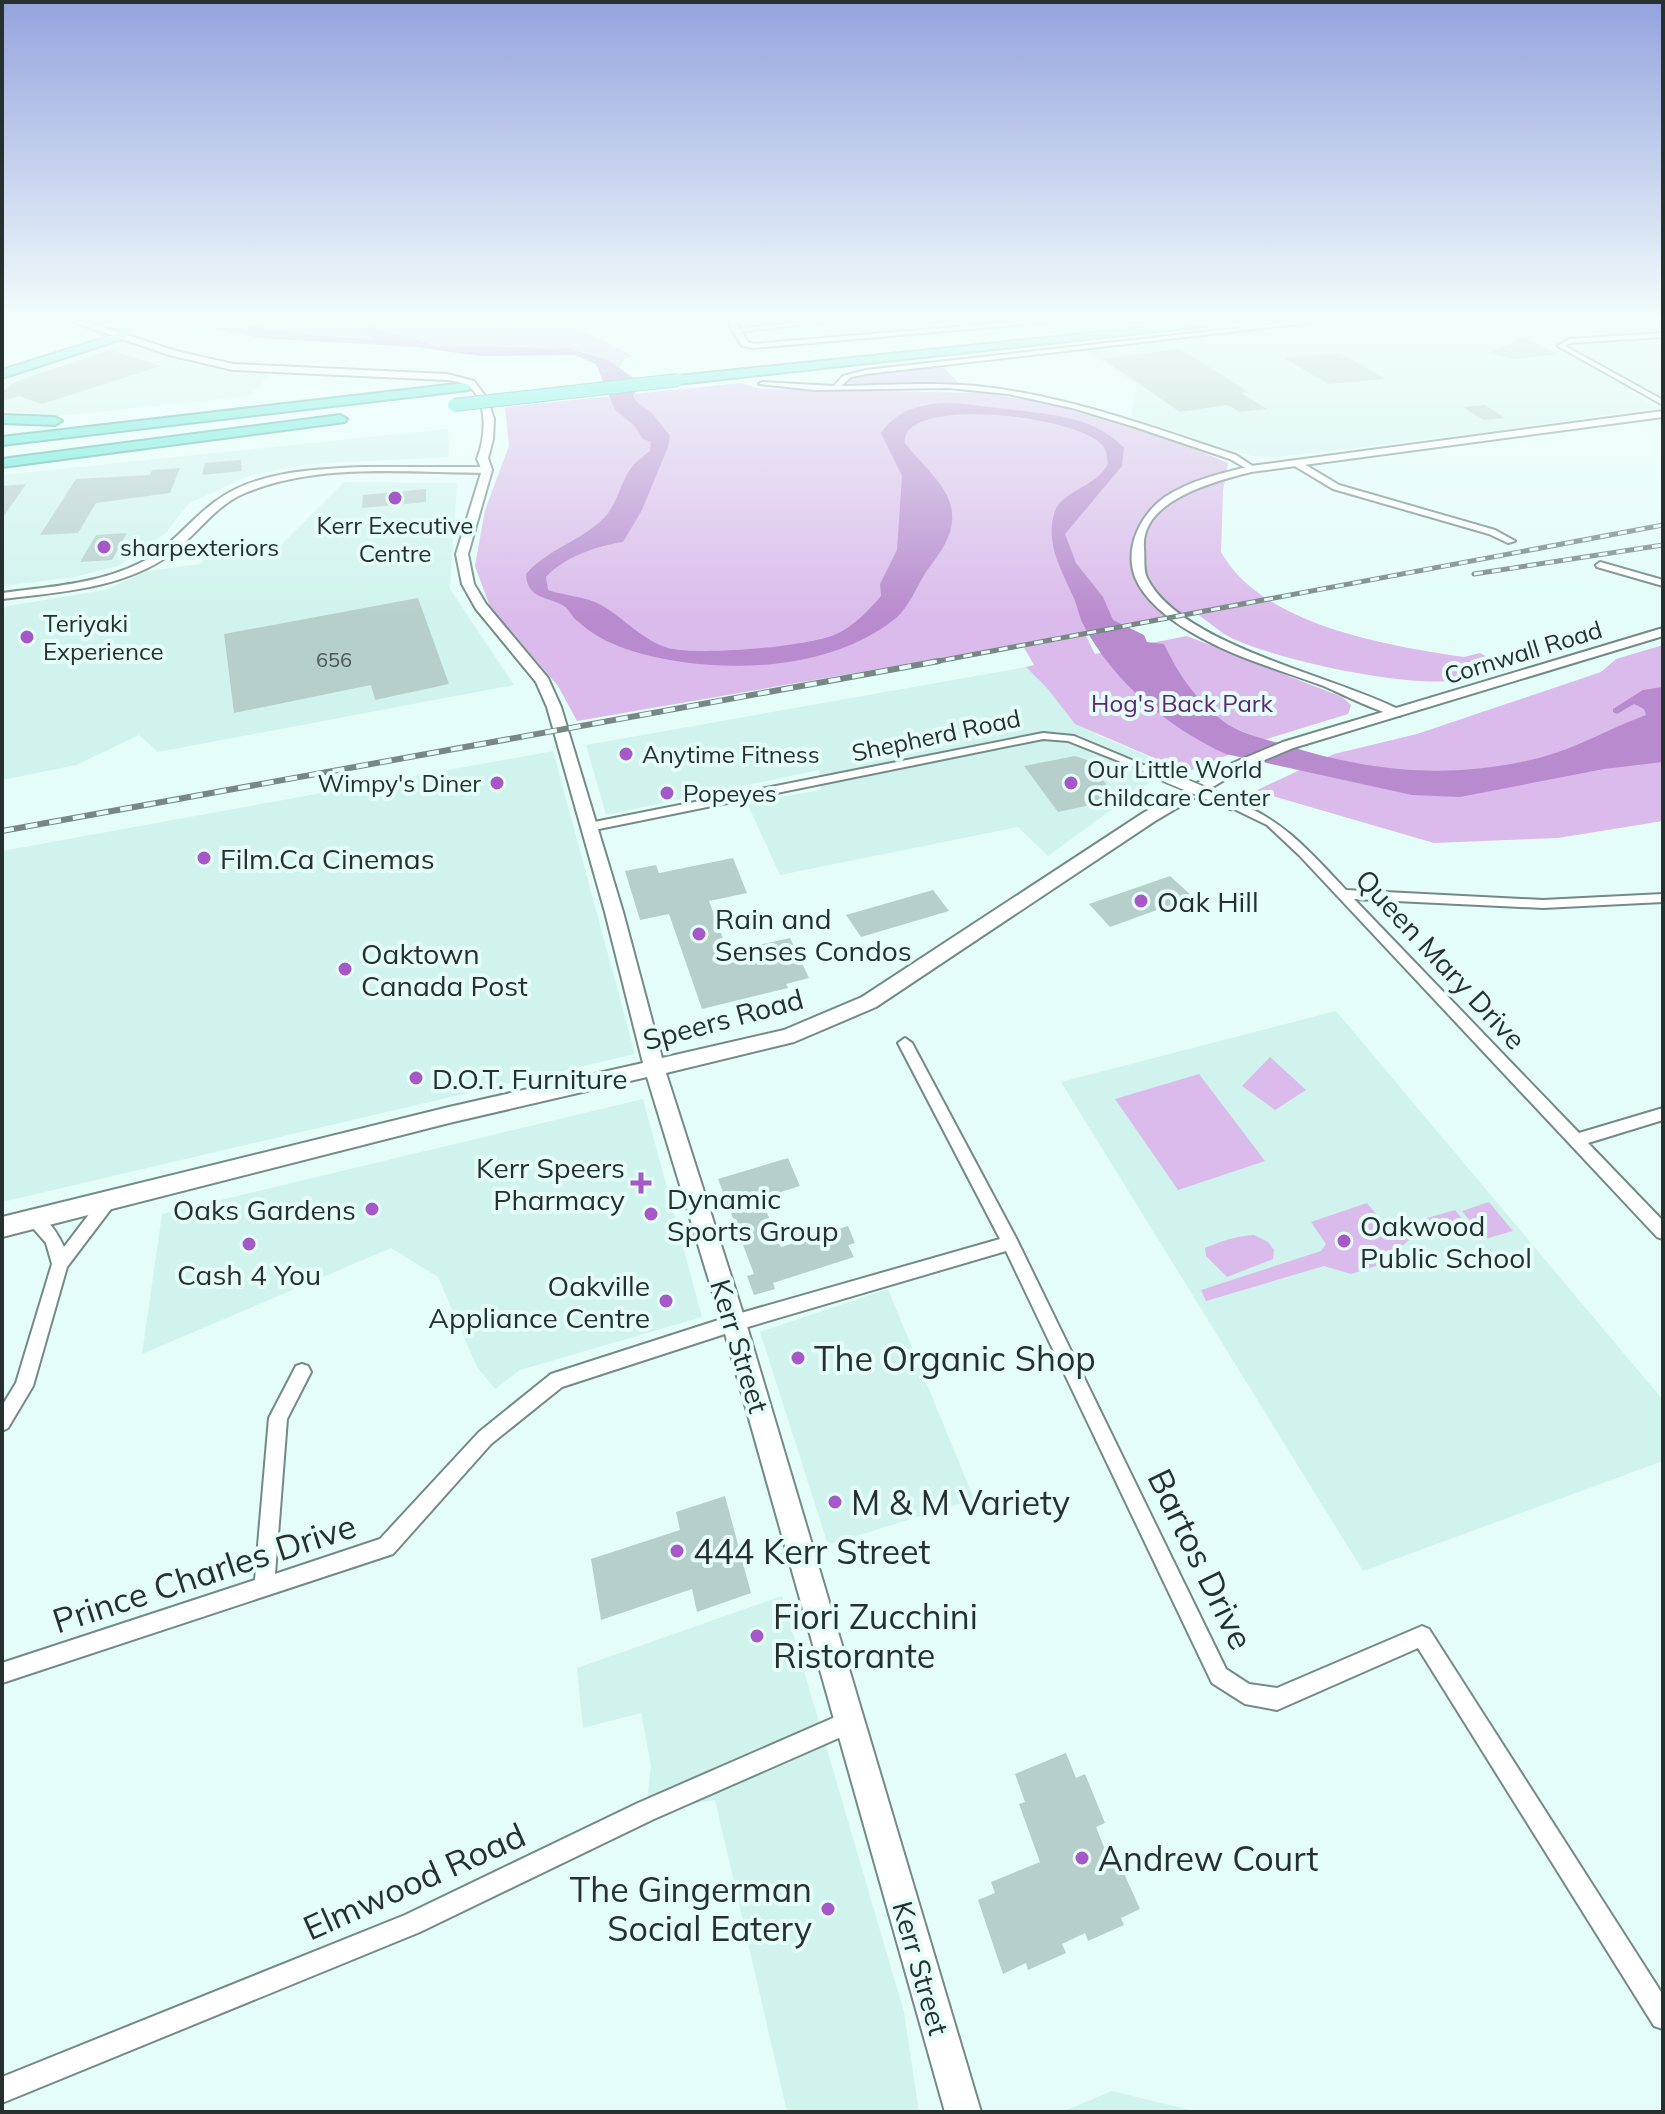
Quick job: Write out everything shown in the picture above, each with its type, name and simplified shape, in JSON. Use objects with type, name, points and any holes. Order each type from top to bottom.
[{"type":"highway","points":[[15,420],[85,420]]},
{"type":"highway","points":[[2,431],[100,420]]},
{"type":"highway","points":[[2,441],[185,420]]},
{"type":"highway","points":[[2,455],[326,420]]},
{"type":"highway","points":[[2,463],[331,420]]},
{"type":"main road","name":"Kerr Street","points":[[487,467],[482,459],[489,438],[489,420]]},
{"type":"main road","name":"Kerr Street","points":[[496,420],[499,439],[493,460],[487,467],[462,554],[468,584],[481,606],[543,681],[554,707],[614,912],[654,1068],[734,1323],[963,2112]]},
{"type":"main road","name":"Cornwall Road","points":[[1395,713],[1663,632]]},
{"type":"main road","name":"Speers Road","points":[[2,1227],[449,1115],[787,1037],[869,1002],[1149,817],[1215,778],[1288,745],[1395,713]]},
{"type":"street","points":[[1118,420],[1233,457],[1251,469]]},
{"type":"street","points":[[1395,713],[1359,692],[1229,647],[1198,632],[1158,602],[1138,569],[1139,537],[1153,514],[1185,491],[1221,476],[1251,469],[1621,420]]},
{"type":"street","points":[[1296,463],[1336,487],[1492,532],[1511,541]]},
{"type":"street","points":[[2,596],[58,589],[128,573],[163,555],[220,500],[273,480],[314,473],[487,467]]},
{"type":"street","points":[[1600,565],[1663,583]]},
{"type":"street","name":"Shepherd Road","points":[[589,827],[1043,736],[1070,738],[1148,769]]},
{"type":"street","name":"Queen Mary Drive","points":[[1148,769],[1234,805],[1276,827],[1344,894],[1663,1232]]},
{"type":"street","points":[[1344,894],[1543,904],[1663,898]]},
{"type":"street","name":"Bartos Drive","points":[[905,1043],[1010,1243],[1219,1676],[1245,1694],[1277,1699],[1422,1636],[1663,2017]]},
{"type":"street","points":[[1577,1140],[1663,1114]]},
{"type":"street","points":[[2,1422],[24,1386],[60,1264],[109,1201]]},
{"type":"street","points":[[33,1219],[58,1246],[60,1264]]},
{"type":"street","name":"Prince Charles Drive","points":[[2,1673],[386,1547],[485,1438],[557,1380],[734,1323],[1010,1243]]},
{"type":"street","points":[[264,1587],[278,1418],[302,1372]]},
{"type":"street","name":"Elmwood Road","points":[[2,2090],[412,1924],[646,1811],[849,1722]]},
{"type":"shaded area","points":[[627,420],[657,420],[670,436],[642,510],[623,542],[571,558],[546,577],[548,590],[595,602],[650,640],[668,648],[726,651],[800,643],[841,632],[866,613],[881,596],[880,584],[897,550],[902,476],[881,433],[893,420],[929,420],[911,428],[905,443],[944,490],[951,507],[952,525],[942,550],[896,618],[869,636],[839,649],[807,659],[738,666],[670,660],[630,651],[597,636],[564,606],[539,596],[530,588],[526,574],[544,558],[595,526],[613,506],[631,468],[650,451],[651,442],[643,439]]},
{"type":"shaded area","points":[[1032,420],[1079,421],[1111,436],[1124,448],[1122,466],[1065,534],[1076,563],[1103,597],[1113,620],[1144,635],[1147,642],[1164,644],[1196,695],[1213,713],[1237,729],[1252,736],[1348,762],[1411,770],[1474,769],[1553,754],[1646,715],[1644,709],[1634,704],[1617,714],[1613,709],[1643,690],[1663,687],[1663,762],[1604,769],[1460,797],[1412,795],[1226,754],[1204,743],[1144,701],[1111,666],[1084,626],[1058,563],[1052,522],[1055,511],[1065,498],[1103,472],[1108,464],[1107,454],[1088,435]]},
{"type":"shaded area","points":[[1136,420],[1573,420],[1279,457],[1252,456]]},
{"type":"shaded area","points":[[448,429],[449,457],[309,464],[248,476],[188,504],[166,533],[118,566],[74,577],[2,586],[2,475]]},
{"type":"shaded area","points":[[344,482],[457,483],[450,589],[514,685],[158,752],[139,735],[76,765],[2,780],[2,607],[105,590],[148,571],[200,564],[211,551],[281,545]]},
{"type":"shaded area","points":[[1026,667],[1097,735],[1172,766],[1048,856],[1018,827],[780,875],[747,803],[821,790],[819,770],[606,815],[586,745]]},
{"type":"shaded area","points":[[553,751],[635,1054],[2,1202],[2,851]]},
{"type":"shaded area","name":"Oakwood Public School","points":[[1336,1011],[1663,1400],[1663,1461],[1363,1571],[1061,1082]]},
{"type":"shaded area","points":[[643,1099],[702,1317],[520,1370],[495,1389],[477,1367],[438,1277],[391,1248],[142,1354],[162,1214]]},
{"type":"shaded area","points":[[888,1289],[974,1499],[828,1545],[760,1332]]},
{"type":"shaded area","points":[[782,1596],[904,2012],[919,2112],[787,2112],[715,1800],[646,1811],[651,1765],[641,1713],[583,1728],[577,1668]]},
{"type":"shaded area","points":[[1112,2091],[1198,2112],[1062,2112]]},
{"type":"green space","name":"Hog's Back Park","points":[[506,420],[1103,420],[1181,443],[1228,463],[1223,491],[1221,552],[1240,577],[1265,598],[1329,628],[1400,646],[1464,657],[1480,653],[1505,667],[1463,679],[1435,682],[1373,676],[1271,653],[1224,634],[1194,612],[1085,634],[1095,654],[1187,636],[1342,697],[1351,705],[1348,714],[1267,739],[1187,772],[1075,724],[1026,667],[1034,665],[1022,644],[577,721],[558,686],[490,607],[475,566],[485,510],[509,446]]},
{"type":"green space","points":[[1663,645],[1663,821],[1558,838],[1434,843],[1255,791],[1334,754],[1417,734],[1601,672],[1616,659]]},
{"type":"green space","points":[[1270,1057],[1306,1090],[1275,1110],[1242,1086]]},
{"type":"green space","points":[[1199,1074],[1265,1161],[1178,1190],[1115,1099]]},
{"type":"green space","points":[[1489,1202],[1513,1231],[1485,1239],[1462,1211]]},
{"type":"green space","points":[[1367,1203],[1386,1226],[1393,1228],[1455,1210],[1466,1224],[1409,1240],[1401,1247],[1407,1256],[1351,1274],[1324,1266],[1206,1301],[1201,1290],[1321,1251],[1326,1244],[1311,1222]]},
{"type":"green space","points":[[1254,1235],[1268,1242],[1274,1250],[1273,1259],[1227,1277],[1206,1256],[1205,1248],[1229,1239]]},
{"type":"building","points":[[241,460],[242,471],[202,475],[205,463]]},
{"type":"building","points":[[180,468],[170,493],[96,503],[78,533],[40,535],[76,479],[150,475],[152,470]]},
{"type":"building","points":[[26,484],[2,519],[2,486]]},
{"type":"building","name":"Kerr Executive Centre","points":[[426,489],[426,502],[362,508],[363,495]]},
{"type":"building","name":"sharpexteriors","points":[[127,533],[112,560],[80,562],[96,535]]},
{"type":"building","points":[[418,598],[449,684],[375,700],[371,685],[234,713],[224,634]]},
{"type":"building","name":"Our Little World Childcare Center","points":[[1075,756],[1087,760],[1118,799],[1058,812],[1024,766]]},
{"type":"building","name":"Rain and Senses Condos","points":[[733,858],[747,893],[709,901],[728,952],[790,938],[809,978],[786,984],[788,988],[702,1009],[669,914],[640,920],[625,871],[656,865],[659,873]]},
{"type":"building","name":"Oak Hill","points":[[1170,876],[1193,897],[1110,927],[1089,904]]},
{"type":"building","points":[[933,890],[949,911],[861,937],[846,915]]},
{"type":"building","points":[[788,1158],[800,1186],[761,1198],[781,1247],[848,1226],[855,1243],[848,1245],[854,1257],[773,1283],[775,1289],[754,1295],[747,1276],[754,1274],[718,1179]]},
{"type":"building","name":"444 Kerr Street","points":[[725,1496],[751,1593],[697,1612],[692,1589],[601,1620],[591,1559],[680,1530],[676,1512]]},
{"type":"building","name":"Andrew Court","points":[[1066,1753],[1076,1778],[1085,1774],[1105,1823],[1096,1827],[1106,1852],[1113,1849],[1140,1909],[1121,1918],[1124,1925],[1088,1941],[1085,1933],[1062,1944],[1066,1953],[1028,1970],[1026,1963],[1003,1974],[978,1900],[995,1893],[991,1882],[1040,1862],[1019,1804],[1025,1802],[1015,1774]]},
{"type":"railway","points":[[929,663],[1663,525]]},
{"type":"railway","points":[[1474,574],[1663,545]]},
{"type":"railway","points":[[929,663],[939,661]]},
{"type":"railway","points":[[2,831],[929,663]]},
{"type":"place","name":"Kerr Executive Centre","points":[[395,498]]},
{"type":"place","name":"sharpexteriors","points":[[104,547]]},
{"type":"place","name":"Teriyaki Experience","points":[[27,637]]},
{"type":"place","name":"Anytime Fitness","points":[[626,754]]},
{"type":"place","name":"Wimpy's Diner","points":[[497,783]]},
{"type":"place","name":"Our Little World Childcare Center","points":[[1071,783]]},
{"type":"place","name":"Popeyes","points":[[667,793]]},
{"type":"place","name":"Film.Ca Cinemas","points":[[204,858]]},
{"type":"place","name":"Oak Hill","points":[[1141,901]]},
{"type":"place","name":"Rain and Senses Condos","points":[[699,934]]},
{"type":"place","name":"Oaktown Canada Post","points":[[345,969]]},
{"type":"place","name":"D.O.T. Furniture","points":[[416,1078]]},
{"type":"place","name":"Kerr Speers Pharmacy","points":[[641,1183]]},
{"type":"place","name":"Oaks Gardens","points":[[372,1209]]},
{"type":"place","name":"Dynamic Sports Group","points":[[651,1214]]},
{"type":"place","name":"Oakwood Public School","points":[[1344,1241]]},
{"type":"place","name":"Cash 4 You","points":[[249,1244]]},
{"type":"place","name":"Oakville Appliance Centre","points":[[666,1301]]},
{"type":"place","name":"The Organic Shop","points":[[798,1358]]},
{"type":"place","name":"M & M Variety","points":[[835,1502]]},
{"type":"place","name":"444 Kerr Street","points":[[677,1551]]},
{"type":"place","name":"Fiori Zucchini Ristorante","points":[[757,1636]]},
{"type":"place","name":"Andrew Court","points":[[1082,1858]]},
{"type":"place","name":"The Gingerman Social Eatery","points":[[828,1909]]}]
